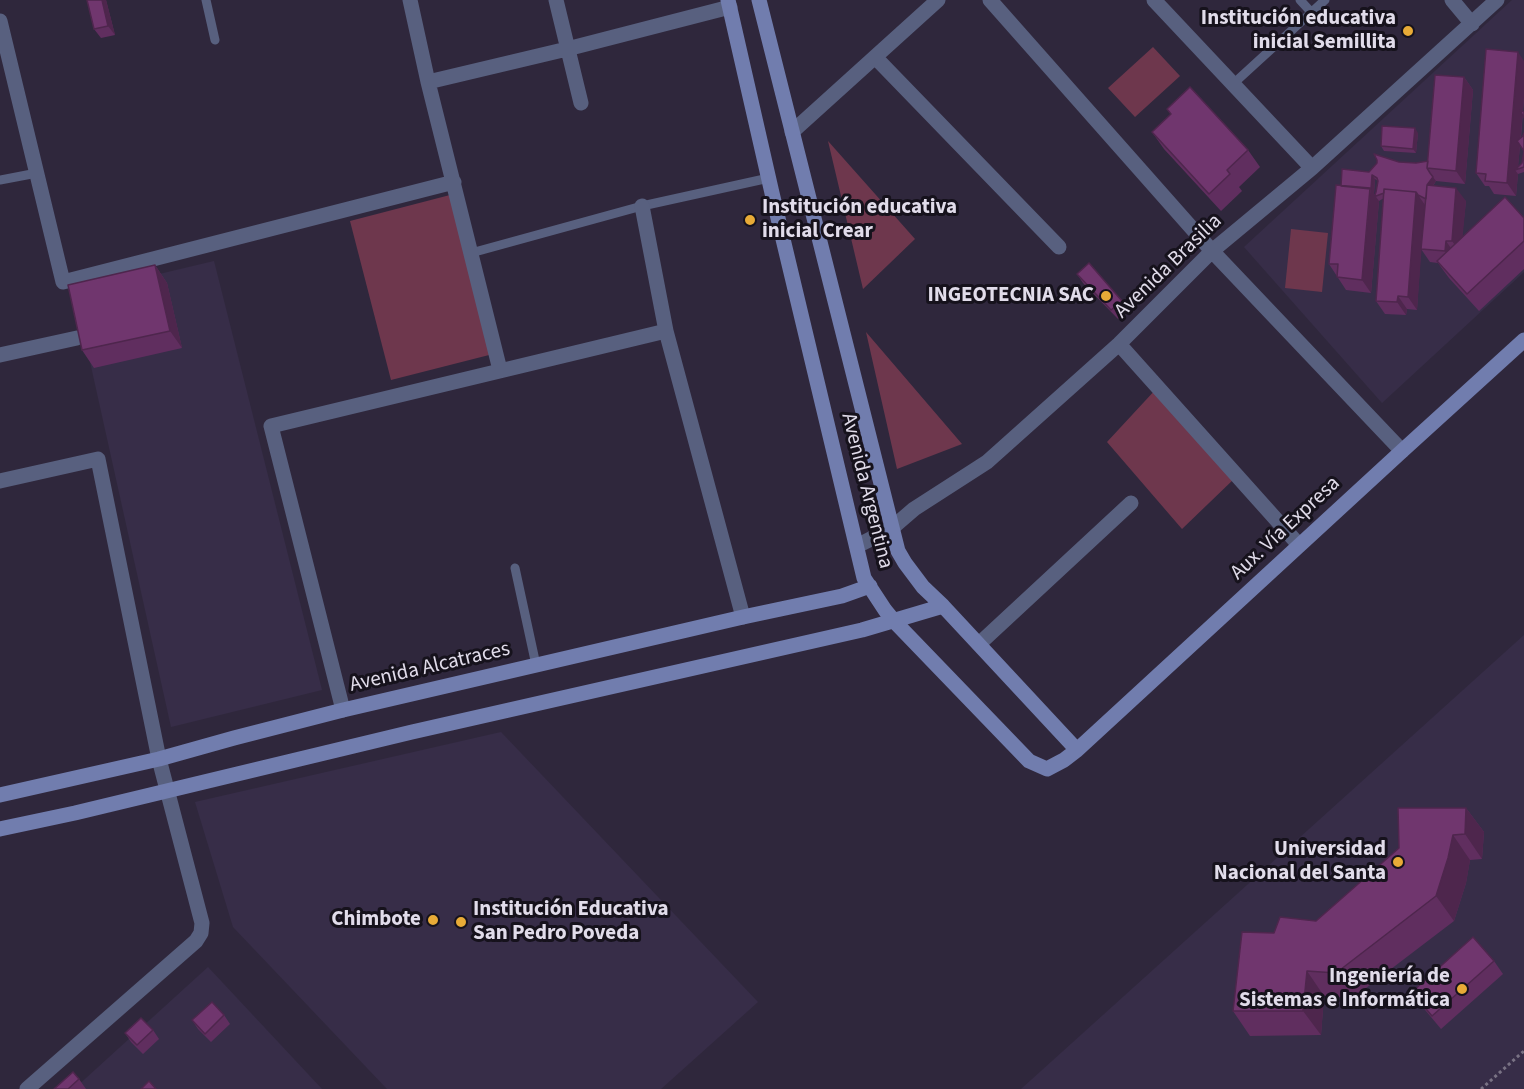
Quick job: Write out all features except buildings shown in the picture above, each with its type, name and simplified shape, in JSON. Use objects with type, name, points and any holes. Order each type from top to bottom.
[{"type":"main road","name":"Avenida Argentina","points":[[759,0],[898,551],[923,587],[944,606]]},
{"type":"main road","name":"Avenida Argentina","points":[[729,3],[864,578],[894,621],[1029,761],[1047,769],[1077,750]]},
{"type":"main road","name":"Aux. Vía Expresa","points":[[1077,750],[1524,340]]},
{"type":"main road","name":"Avenida Alcatraces","points":[[0,795],[159,759],[343,710],[842,596],[870,586]]},
{"type":"main road","points":[[0,829],[412,732],[862,630],[944,606],[1077,750]]},
{"type":"street","points":[[410,0],[428,82],[500,370]]},
{"type":"street","points":[[556,0],[581,103]]},
{"type":"street","points":[[792,132],[938,0]]},
{"type":"street","points":[[990,0],[1212,251],[1402,451]]},
{"type":"street","points":[[1154,0],[1312,168]]},
{"type":"street","points":[[1452,0],[1472,24]]},
{"type":"street","name":"Avenida Brasilia","points":[[857,546],[892,528],[914,509],[987,462],[1119,344],[1212,251],[1312,168],[1497,0]]},
{"type":"street","points":[[428,82],[567,50],[729,3]]},
{"type":"street","points":[[0,21],[63,282],[454,182]]},
{"type":"street","points":[[875,57],[1059,247]]},
{"type":"street","points":[[642,206],[666,330],[743,617]]},
{"type":"street","points":[[343,710],[271,426],[666,330]]},
{"type":"street","points":[[0,355],[77,338]]},
{"type":"street","points":[[1119,344],[1299,545]]},
{"type":"street","points":[[0,481],[98,459],[159,759],[202,923],[201,933],[196,941],[27,1089]]},
{"type":"street","points":[[979,644],[1131,503]]},
{"type":"lane","points":[[206,0],[215,40]]},
{"type":"lane","points":[[1300,0],[1311,12]]},
{"type":"lane","points":[[1233,84],[1325,0]]},
{"type":"lane","points":[[0,180],[37,172]]},
{"type":"lane","points":[[471,253],[642,206],[769,178]]},
{"type":"lane","points":[[515,568],[536,665]]},
{"type":"path","points":[[1481,1089],[1524,1051]]},
{"type":"shaded area","points":[[1512,0],[1524,0],[1524,272],[1382,403],[1244,247]]},
{"type":"shaded area","points":[[1153,47],[1180,76],[1135,117],[1108,88]]},
{"type":"shaded area","points":[[828,141],[915,239],[863,289]]},
{"type":"shaded area","points":[[450,195],[493,354],[391,380],[350,221]]},
{"type":"shaded area","points":[[1291,229],[1328,233],[1322,292],[1285,288]]},
{"type":"shaded area","points":[[214,261],[322,690],[171,727],[75,294]]},
{"type":"shaded area","points":[[866,332],[962,444],[897,469]]},
{"type":"shaded area","points":[[1157,388],[1235,478],[1182,529],[1107,442]]},
{"type":"shaded area","name":"Universidad Nacional del Santa","points":[[1524,635],[1524,1089],[1021,1089]]},
{"type":"shaded area","points":[[501,732],[758,1002],[661,1089],[387,1089],[233,927],[195,802]]},
{"type":"shaded area","points":[[208,967],[322,1089],[74,1089]]},
{"type":"place","name":"Institución educativa inicial Semillita","points":[[1408,31]]},
{"type":"place","name":"Institución educativa inicial Crear","points":[[750,220]]},
{"type":"place","name":"INGEOTECNIA SAC","points":[[1106,296]]},
{"type":"place","name":"Universidad Nacional del Santa","points":[[1398,862]]},
{"type":"place","name":"Chimbote","points":[[433,920]]},
{"type":"place","name":"Institución Educativa San Pedro Poveda","points":[[461,922]]},
{"type":"place","name":"Ingeniería de Sistemas e Informática","points":[[1462,989]]}]
